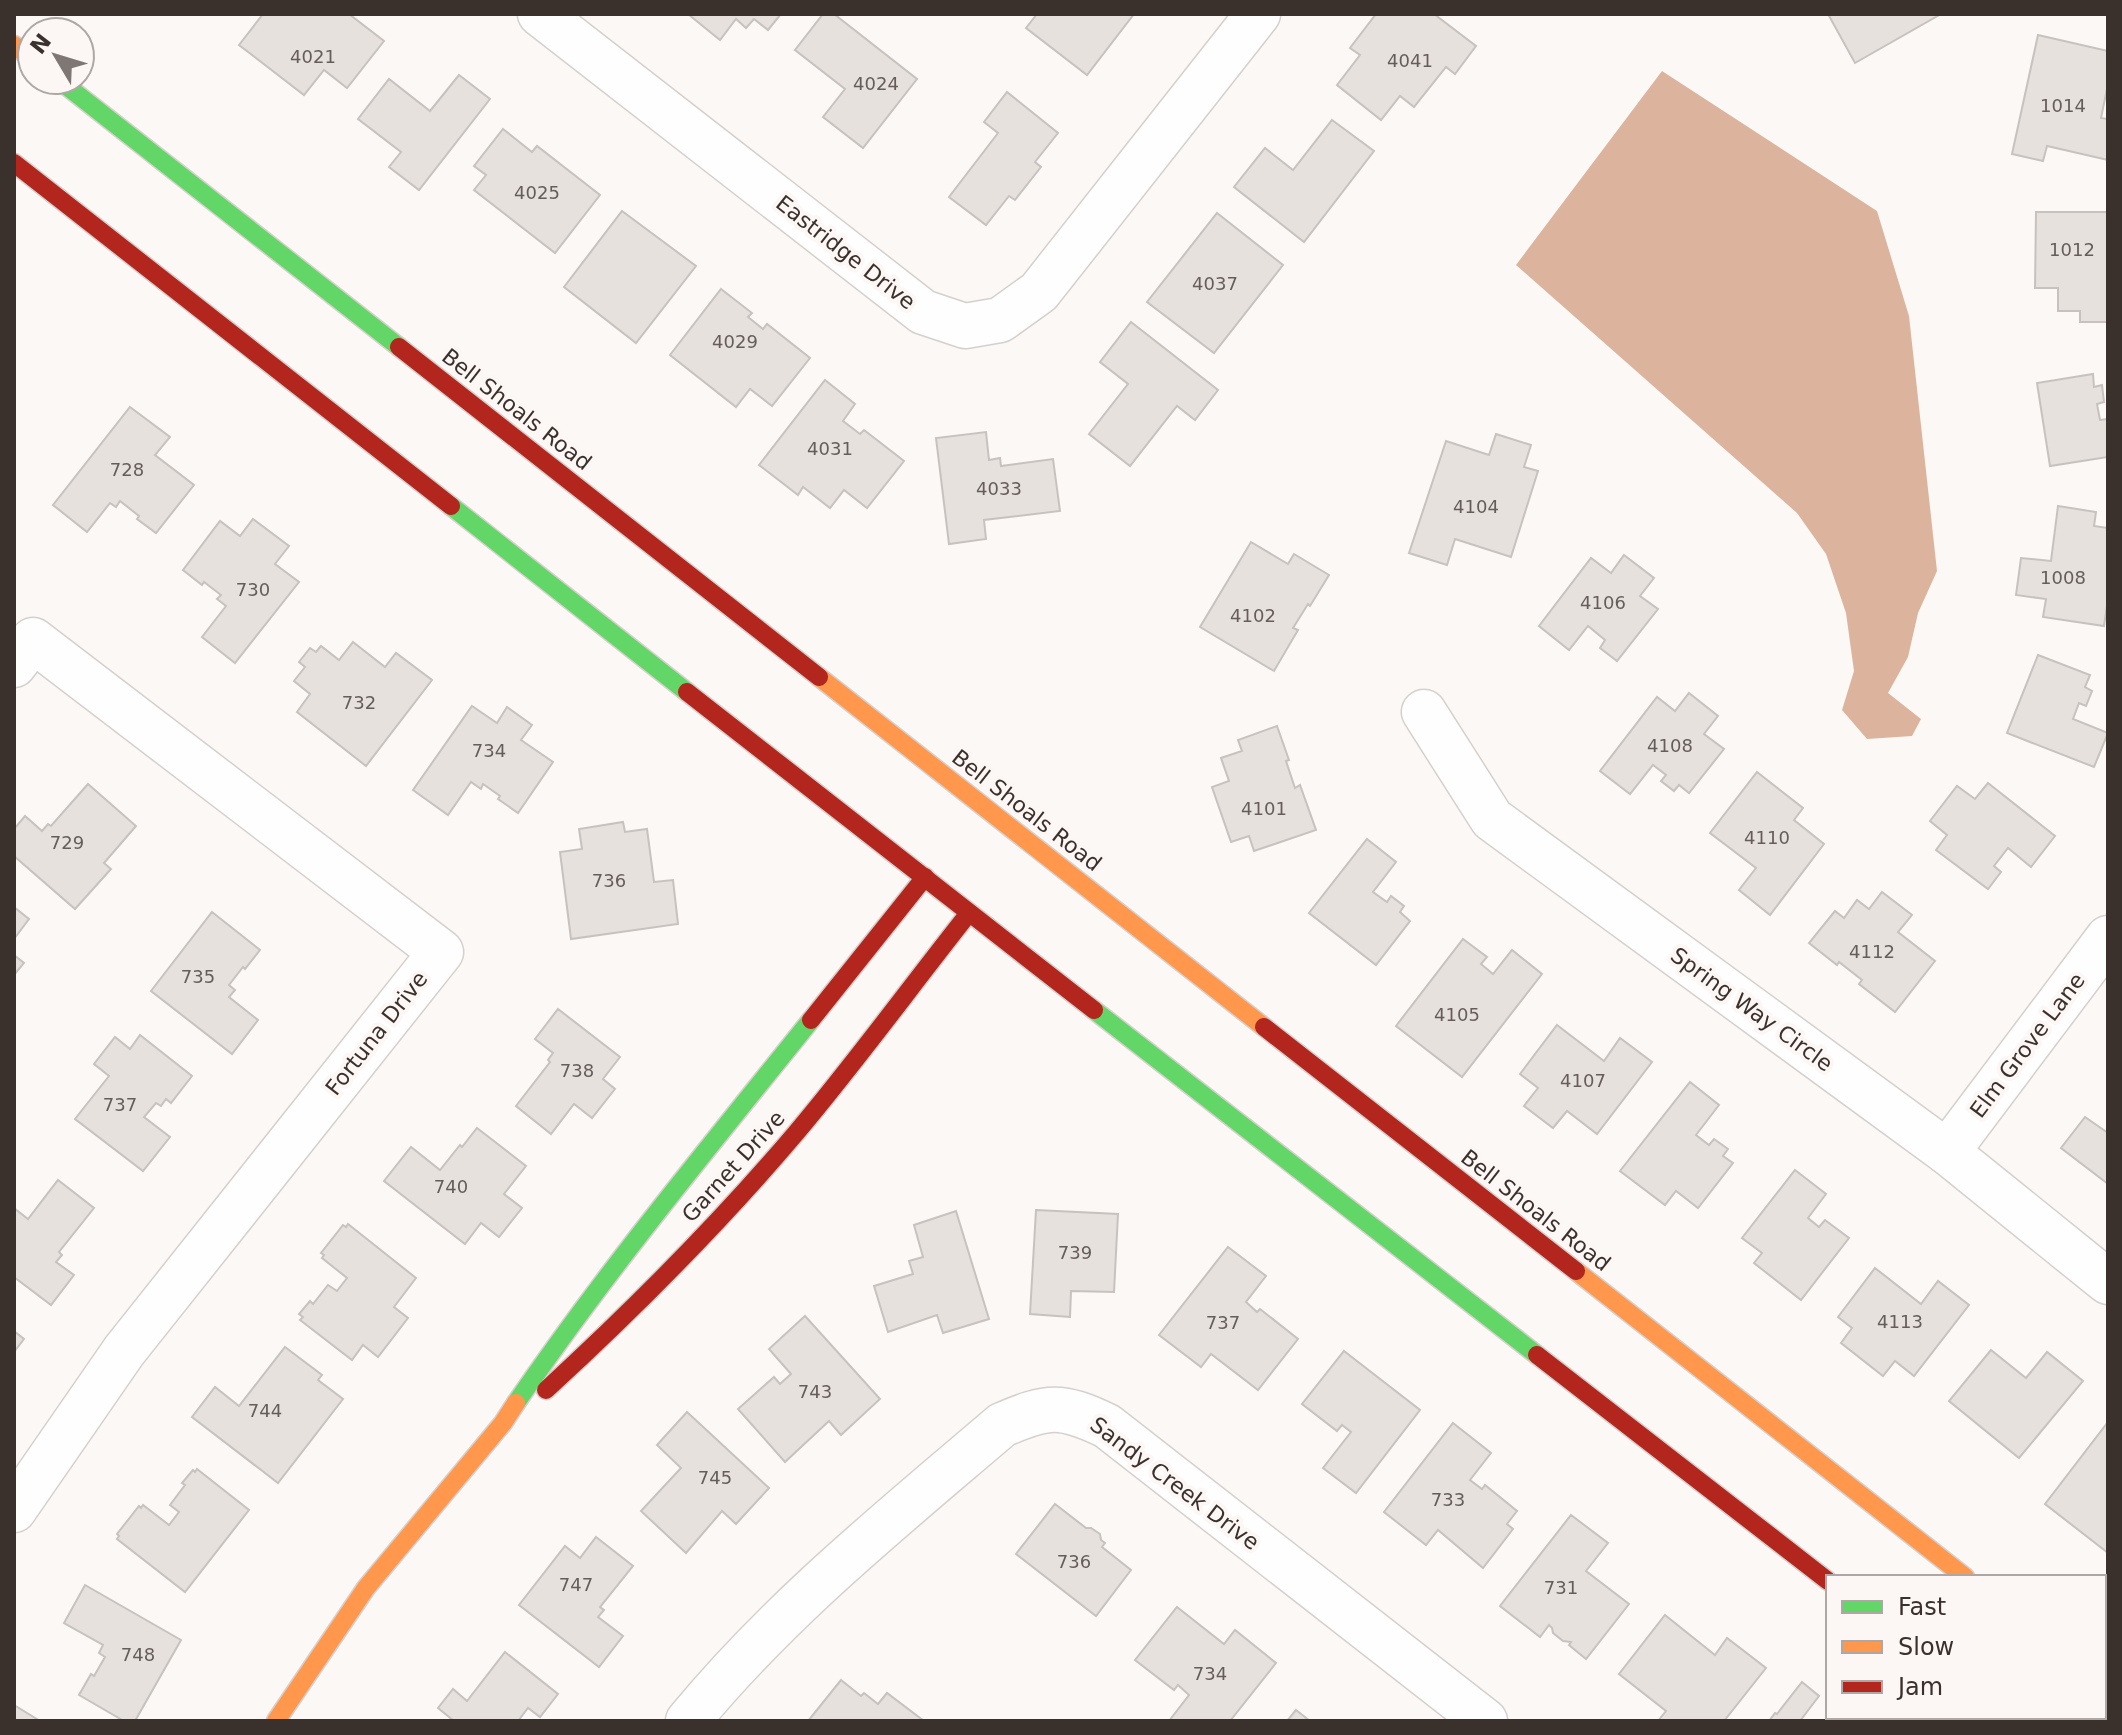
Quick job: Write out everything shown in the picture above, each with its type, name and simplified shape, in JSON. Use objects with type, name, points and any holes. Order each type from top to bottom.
[{"type":"main road","name":"Bell Shoals Road","points":[[79,96],[1962,1575]]},
{"type":"main road","points":[[14,163],[969,913],[1826,1579]]},
{"type":"main road","name":"Garnet Drive","points":[[276,1721],[366,1588],[503,1423],[565,1332],[629,1247],[925,877]]},
{"type":"main road","name":"Garnet Drive","points":[[503,1423],[585,1355],[658,1285],[729,1209],[798,1130],[969,913]]},
{"type":"street","name":"Eastridge Drive","points":[[540,14],[923,312],[965,326],[1000,320],[1039,292],[1258,14]]},
{"type":"street","name":"Fortuna Drive","points":[[14,665],[33,640],[441,952],[124,1351],[14,1510]]},
{"type":"street","name":"Spring Way Circle","points":[[1424,712],[1492,819],[1947,1152],[2108,1282]]},
{"type":"street","name":"Elm Grove Lane","points":[[1947,1152],[2108,938]]},
{"type":"street","name":"Sandy Creek Drive","points":[[688,1721],[746,1654],[795,1605],[1002,1425],[1028,1414],[1057,1409],[1083,1415],[1107,1426],[1485,1721]]},
{"type":"shaded area","points":[[1662,71],[1877,211],[1909,316],[1937,571],[1918,613],[1908,657],[1888,693],[1921,719],[1912,736],[1867,739],[1842,710],[1854,671],[1846,613],[1826,554],[1797,513],[1516,265]]},
{"type":"building","points":[[263,14],[349,14],[384,41],[347,88],[324,70],[304,95],[239,45]]},
{"type":"building","points":[[688,14],[781,14],[768,30],[754,19],[746,28],[736,19],[720,40]]},
{"type":"building","points":[[823,14],[834,14],[917,79],[863,148],[823,117],[845,89],[795,50]]},
{"type":"building","points":[[1037,14],[1134,14],[1087,75],[1026,28]]},
{"type":"building","points":[[1376,14],[1434,14],[1476,46],[1455,74],[1446,67],[1414,107],[1400,96],[1381,120],[1337,85],[1360,55],[1350,48]]},
{"type":"building","points":[[1828,14],[1941,14],[1855,63]]},
{"type":"building","points":[[2038,35],[2108,51],[2108,84],[2101,118],[2108,119],[2108,160],[2047,146],[2043,161],[2012,154]]},
{"type":"building","points":[[459,75],[490,99],[419,190],[389,167],[401,152],[358,119],[389,79],[430,111]]},
{"type":"building","points":[[1007,92],[1058,133],[1035,162],[1041,167],[1015,200],[1009,196],[986,225],[949,197],[998,133],[984,122]]},
{"type":"building","points":[[1332,120],[1374,151],[1304,242],[1234,187],[1265,148],[1293,170]]},
{"type":"building","points":[[503,129],[532,152],[537,146],[600,195],[555,253],[474,190],[486,175],[474,166]]},
{"type":"building","points":[[622,211],[696,266],[636,343],[564,287]]},
{"type":"building","points":[[2036,212],[2108,212],[2108,322],[2080,322],[2080,311],[2058,311],[2058,288],[2035,288]]},
{"type":"building","points":[[1217,213],[1283,265],[1214,353],[1147,302]]},
{"type":"building","points":[[721,289],[752,313],[748,317],[763,329],[767,324],[810,358],[772,406],[750,389],[736,407],[670,355]]},
{"type":"building","points":[[1131,322],[1218,390],[1195,420],[1177,406],[1130,466],[1089,434],[1128,384],[1100,362]]},
{"type":"building","points":[[2093,374],[2094,387],[2102,385],[2104,402],[2097,404],[2100,420],[2108,419],[2108,457],[2050,466],[2037,383]]},
{"type":"building","points":[[825,380],[855,404],[843,421],[860,434],[864,430],[904,461],[867,508],[844,490],[830,508],[803,487],[798,495],[759,465]]},
{"type":"building","points":[[130,407],[170,437],[155,455],[194,485],[156,533],[120,501],[116,507],[110,503],[87,532],[53,505]]},
{"type":"building","points":[[986,432],[989,460],[1000,458],[1001,466],[1053,459],[1060,511],[984,520],[986,539],[949,544],[936,438]]},
{"type":"building","points":[[1496,434],[1531,445],[1524,467],[1538,471],[1511,557],[1455,539],[1447,565],[1409,553],[1446,441],[1489,455]]},
{"type":"building","points":[[2058,506],[2096,512],[2094,526],[2108,528],[2108,599],[2104,626],[2043,617],[2046,599],[2016,595],[2021,558],[2051,561]]},
{"type":"building","points":[[253,519],[289,546],[275,564],[299,582],[235,663],[202,637],[226,606],[217,599],[221,595],[183,570],[220,521],[240,536]]},
{"type":"building","points":[[1251,542],[1288,564],[1294,554],[1329,575],[1293,628],[1298,630],[1274,671],[1200,627]]},
{"type":"building","points":[[1624,555],[1654,578],[1640,596],[1658,609],[1617,661],[1600,648],[1605,640],[1588,626],[1569,650],[1539,626],[1591,558],[1611,573]]},
{"type":"building","points":[[353,642],[385,667],[396,653],[432,680],[366,766],[297,712],[310,694],[294,681],[305,667],[299,662],[310,648],[316,652],[321,646],[339,660]]},
{"type":"building","points":[[2038,655],[2090,675],[2085,687],[2092,691],[2086,706],[2079,703],[2073,719],[2108,733],[2094,767],[2007,733]]},
{"type":"building","points":[[1689,693],[1718,716],[1704,734],[1724,749],[1689,793],[1679,785],[1674,791],[1661,781],[1666,775],[1653,765],[1630,794],[1600,771],[1657,697],[1675,711]]},
{"type":"building","points":[[472,706],[497,723],[507,707],[532,725],[521,740],[553,762],[518,813],[483,784],[481,789],[471,782],[448,815],[413,790]]},
{"type":"building","points":[[1277,726],[1295,788],[1300,785],[1316,830],[1254,851],[1249,836],[1231,842],[1212,787],[1229,781],[1221,758],[1242,751],[1238,740]]},
{"type":"building","points":[[1757,772],[1803,808],[1794,820],[1824,844],[1770,915],[1739,890],[1756,868],[1710,833]]},
{"type":"building","points":[[1988,783],[2055,836],[2031,867],[2008,848],[1994,866],[2001,872],[1988,889],[1936,850],[1947,835],[1930,821],[1957,786],[1975,799]]},
{"type":"building","points":[[88,784],[136,826],[104,863],[111,869],[75,909],[14,856],[14,829],[25,816],[42,831],[48,824],[51,826]]},
{"type":"building","points":[[623,822],[625,832],[647,829],[654,882],[673,880],[678,924],[571,939],[560,852],[582,849],[579,829]]},
{"type":"building","points":[[1367,839],[1396,862],[1373,892],[1387,902],[1391,896],[1404,906],[1400,912],[1410,921],[1376,965],[1309,913]]},
{"type":"building","points":[[1882,892],[1912,915],[1898,932],[1935,961],[1895,1012],[1859,984],[1862,980],[1809,943],[1835,911],[1844,918],[1857,900],[1869,909]]},
{"type":"building","points":[[14,907],[29,919],[14,939]]},
{"type":"building","points":[[212,912],[260,950],[229,985],[235,990],[229,997],[258,1020],[232,1054],[151,991]]},
{"type":"building","points":[[1463,939],[1487,957],[1481,964],[1493,974],[1512,950],[1542,974],[1462,1077],[1396,1026]]},
{"type":"building","points":[[14,955],[24,963],[14,975]]},
{"type":"building","points":[[558,1009],[620,1057],[603,1079],[615,1089],[592,1118],[574,1104],[551,1134],[516,1106],[550,1062],[548,1060],[553,1053],[535,1039]]},
{"type":"building","points":[[1557,1025],[1604,1061],[1620,1038],[1652,1062],[1597,1134],[1567,1111],[1553,1128],[1524,1106],[1538,1088],[1520,1074]]},
{"type":"building","points":[[140,1035],[192,1076],[171,1103],[166,1099],[161,1106],[156,1103],[144,1117],[170,1137],[143,1171],[75,1119],[109,1076],[94,1064],[115,1037],[130,1049]]},
{"type":"building","points":[[1690,1082],[1719,1105],[1696,1135],[1709,1145],[1714,1139],[1728,1149],[1723,1156],[1733,1163],[1698,1208],[1676,1191],[1665,1205],[1620,1171]]},
{"type":"building","points":[[2085,1117],[2108,1133],[2108,1184],[2061,1148]]},
{"type":"building","points":[[477,1128],[526,1166],[504,1194],[522,1208],[499,1237],[481,1223],[465,1244],[384,1181],[411,1147],[440,1170]]},
{"type":"building","points":[[1795,1170],[1826,1194],[1808,1218],[1819,1227],[1825,1220],[1849,1238],[1801,1300],[1754,1263],[1762,1253],[1742,1238]]},
{"type":"building","points":[[58,1180],[94,1208],[59,1252],[62,1255],[56,1262],[74,1275],[51,1305],[14,1277],[14,1208],[28,1219]]},
{"type":"building","points":[[1036,1210],[1118,1214],[1114,1292],[1071,1291],[1070,1317],[1030,1314]]},
{"type":"building","points":[[956,1211],[989,1319],[943,1333],[937,1315],[888,1332],[874,1286],[913,1274],[909,1261],[923,1257],[914,1225]]},
{"type":"building","points":[[348,1224],[416,1278],[394,1307],[408,1318],[378,1357],[363,1345],[352,1360],[300,1320],[303,1317],[299,1314],[310,1301],[313,1304],[328,1285],[337,1291],[347,1278],[322,1258],[324,1255],[321,1253],[343,1225],[346,1227]]},
{"type":"building","points":[[1228,1247],[1266,1276],[1246,1302],[1257,1312],[1260,1309],[1298,1339],[1258,1390],[1211,1354],[1201,1367],[1159,1335]]},
{"type":"building","points":[[1875,1268],[1921,1304],[1938,1281],[1969,1305],[1914,1376],[1895,1361],[1883,1376],[1841,1343],[1852,1328],[1838,1317]]},
{"type":"building","points":[[805,1316],[880,1399],[841,1435],[829,1421],[785,1462],[738,1409],[774,1377],[780,1384],[791,1374],[769,1349]]},
{"type":"building","points":[[14,1331],[24,1339],[14,1352]]},
{"type":"building","points":[[285,1347],[322,1375],[318,1380],[343,1399],[278,1483],[192,1417],[215,1387],[239,1406]]},
{"type":"building","points":[[1991,1350],[2026,1378],[2047,1352],[2083,1381],[2019,1458],[1949,1401]]},
{"type":"building","points":[[1344,1351],[1420,1410],[1356,1493],[1323,1468],[1351,1432],[1342,1425],[1337,1431],[1302,1404]]},
{"type":"building","points":[[687,1412],[769,1488],[736,1524],[722,1511],[686,1553],[641,1511],[681,1468],[657,1445]]},
{"type":"building","points":[[2108,1422],[2108,1553],[2045,1504]]},
{"type":"building","points":[[1453,1423],[1491,1453],[1470,1480],[1482,1489],[1485,1485],[1517,1511],[1507,1524],[1513,1529],[1483,1568],[1438,1530],[1426,1545],[1384,1512]]},
{"type":"building","points":[[197,1469],[249,1510],[185,1592],[117,1539],[117,1534],[143,1505],[169,1525],[179,1512],[170,1505],[185,1485],[182,1483]]},
{"type":"building","points":[[1055,1504],[1086,1528],[1100,1534],[1105,1543],[1102,1547],[1131,1570],[1096,1616],[1016,1554]]},
{"type":"building","points":[[1571,1515],[1608,1543],[1586,1571],[1629,1604],[1586,1659],[1569,1645],[1571,1642],[1563,1641],[1553,1633],[1549,1625],[1540,1637],[1500,1606]]},
{"type":"building","points":[[596,1537],[633,1566],[600,1607],[604,1610],[598,1617],[623,1636],[599,1667],[519,1605],[565,1546],[580,1558]]},
{"type":"building","points":[[85,1585],[181,1640],[135,1721],[124,1721],[79,1695],[105,1657],[99,1653],[103,1645],[64,1623]]},
{"type":"building","points":[[1177,1607],[1224,1644],[1235,1630],[1276,1663],[1230,1721],[1169,1721],[1189,1695],[1178,1685],[1174,1690],[1135,1660]]},
{"type":"building","points":[[1665,1615],[1715,1655],[1727,1638],[1766,1668],[1724,1721],[1658,1721],[1666,1711],[1619,1674]]},
{"type":"building","points":[[505,1652],[558,1694],[540,1717],[528,1708],[518,1721],[454,1721],[438,1708],[453,1689],[467,1701]]},
{"type":"building","points":[[841,1680],[861,1696],[864,1693],[878,1704],[887,1693],[924,1721],[808,1721]]},
{"type":"building","points":[[1802,1682],[1819,1696],[1800,1721],[1769,1721],[1777,1714]]},
{"type":"building","points":[[14,1705],[40,1721],[14,1721]]},
{"type":"building","points":[[1296,1710],[1310,1721],[1287,1721]]},
{"type":"traffic: fast","points":[[79,96],[399,347]]},
{"type":"traffic: fast","points":[[451,506],[687,692]]},
{"type":"traffic: fast","points":[[1094,1010],[1537,1355]]},
{"type":"traffic: fast","points":[[516,1403],[623,1257],[811,1020]]},
{"type":"traffic: slow","points":[[819,677],[1264,1027]]},
{"type":"traffic: slow","points":[[1576,1271],[1962,1575]]},
{"type":"traffic: slow","points":[[276,1721],[366,1588],[503,1423],[516,1403]]},
{"type":"traffic: jam","points":[[14,163],[451,506]]},
{"type":"traffic: jam","points":[[399,347],[819,677]]},
{"type":"traffic: jam","points":[[687,692],[1094,1010]]},
{"type":"traffic: jam","points":[[811,1020],[925,877]]},
{"type":"traffic: jam","points":[[546,1390],[675,1265],[767,1167],[969,913]]},
{"type":"traffic: jam","points":[[1264,1027],[1576,1271]]},
{"type":"traffic: jam","points":[[1537,1355],[1826,1579]]}]
